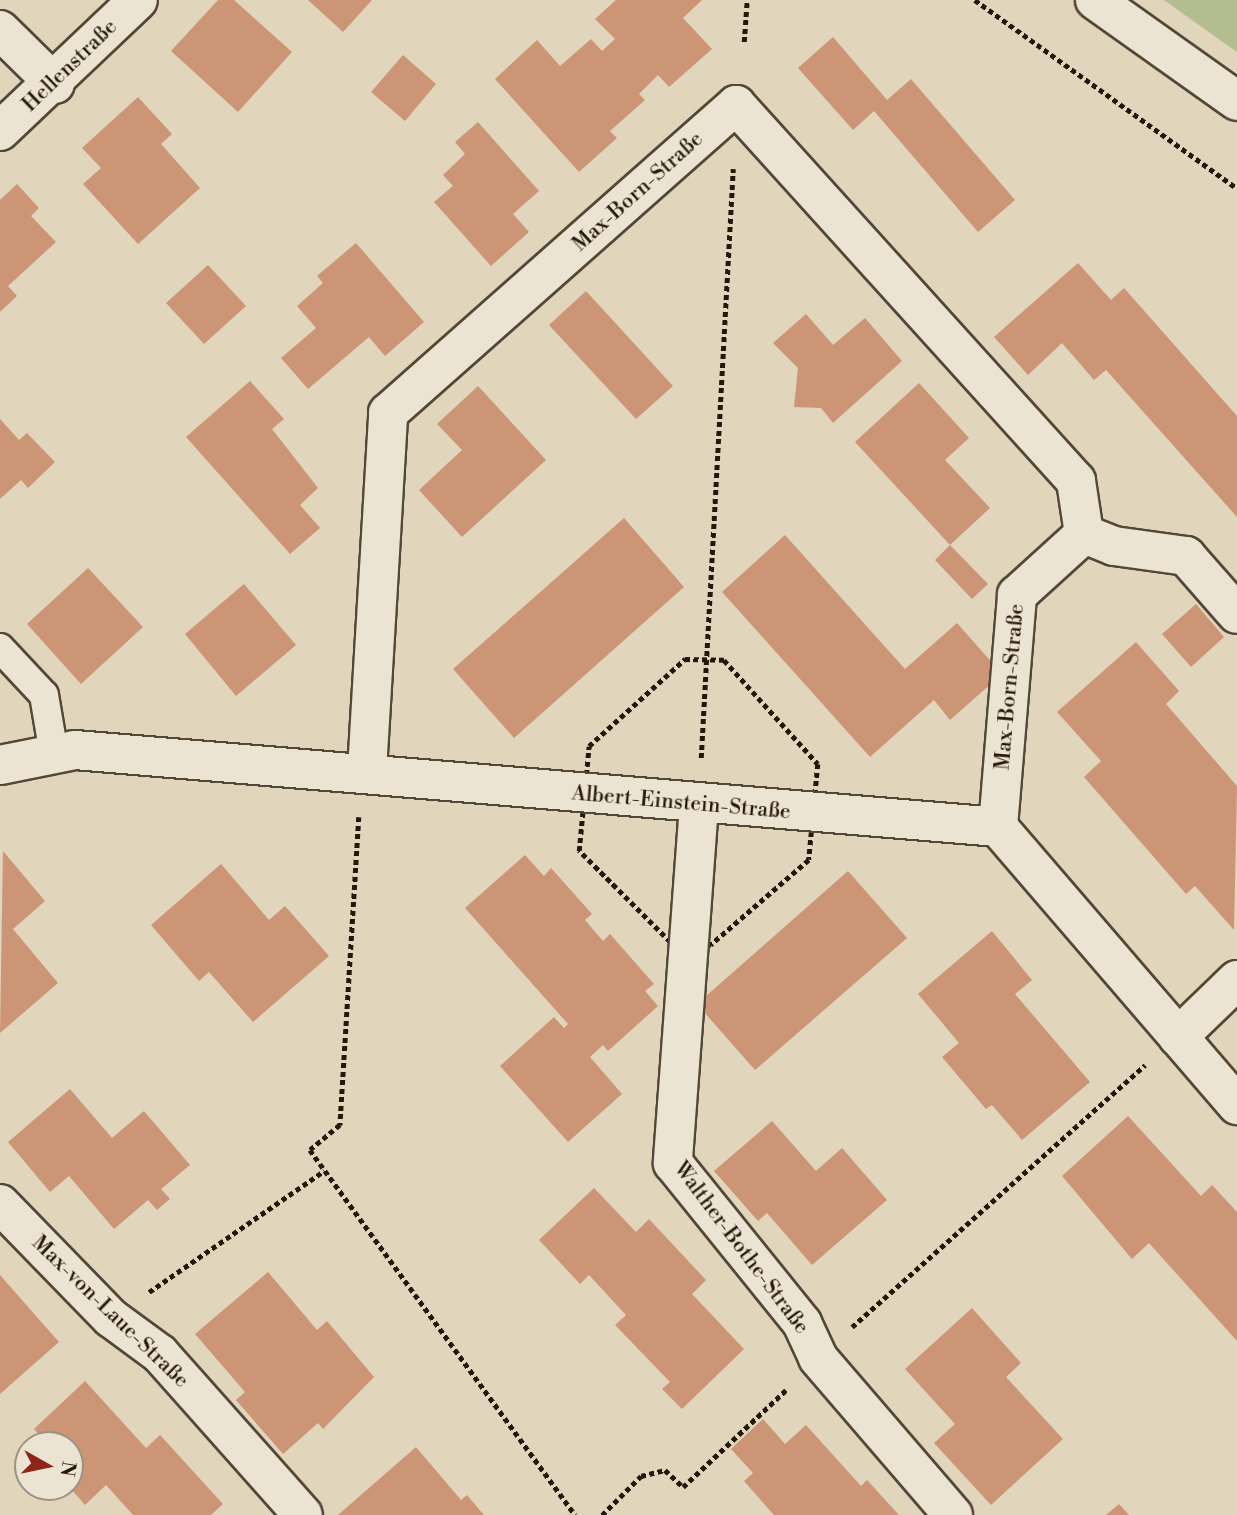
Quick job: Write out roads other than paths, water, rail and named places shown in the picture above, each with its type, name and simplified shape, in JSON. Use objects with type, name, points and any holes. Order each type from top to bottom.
[{"type":"street","name":"Hellenstraße","points":[[0,131],[55,84],[138,0]]},
{"type":"street","points":[[1096,0],[1237,101]]},
{"type":"street","points":[[0,30],[55,84]]},
{"type":"street","name":"Max-Born-Straße","points":[[366,771],[388,413],[736,105],[1076,481],[1084,534],[1017,595],[998,827]]},
{"type":"street","points":[[1084,534],[1114,546],[1186,556],[1237,614]]},
{"type":"street","name":"Albert-Einstein-Straße","points":[[0,765],[75,750],[366,771],[699,804],[998,827]]},
{"type":"street","name":"Walther-Bothe-Straße","points":[[699,804],[673,1163],[802,1323],[818,1358],[953,1515]]},
{"type":"street","points":[[998,827],[1237,1105]]},
{"type":"street","points":[[1178,1037],[1237,980]]},
{"type":"street","name":"Max-von-Laue-Straße","points":[[0,1204],[111,1318],[160,1354],[303,1515]]},
{"type":"lane","points":[[0,648],[44,695],[54,754]]}]
